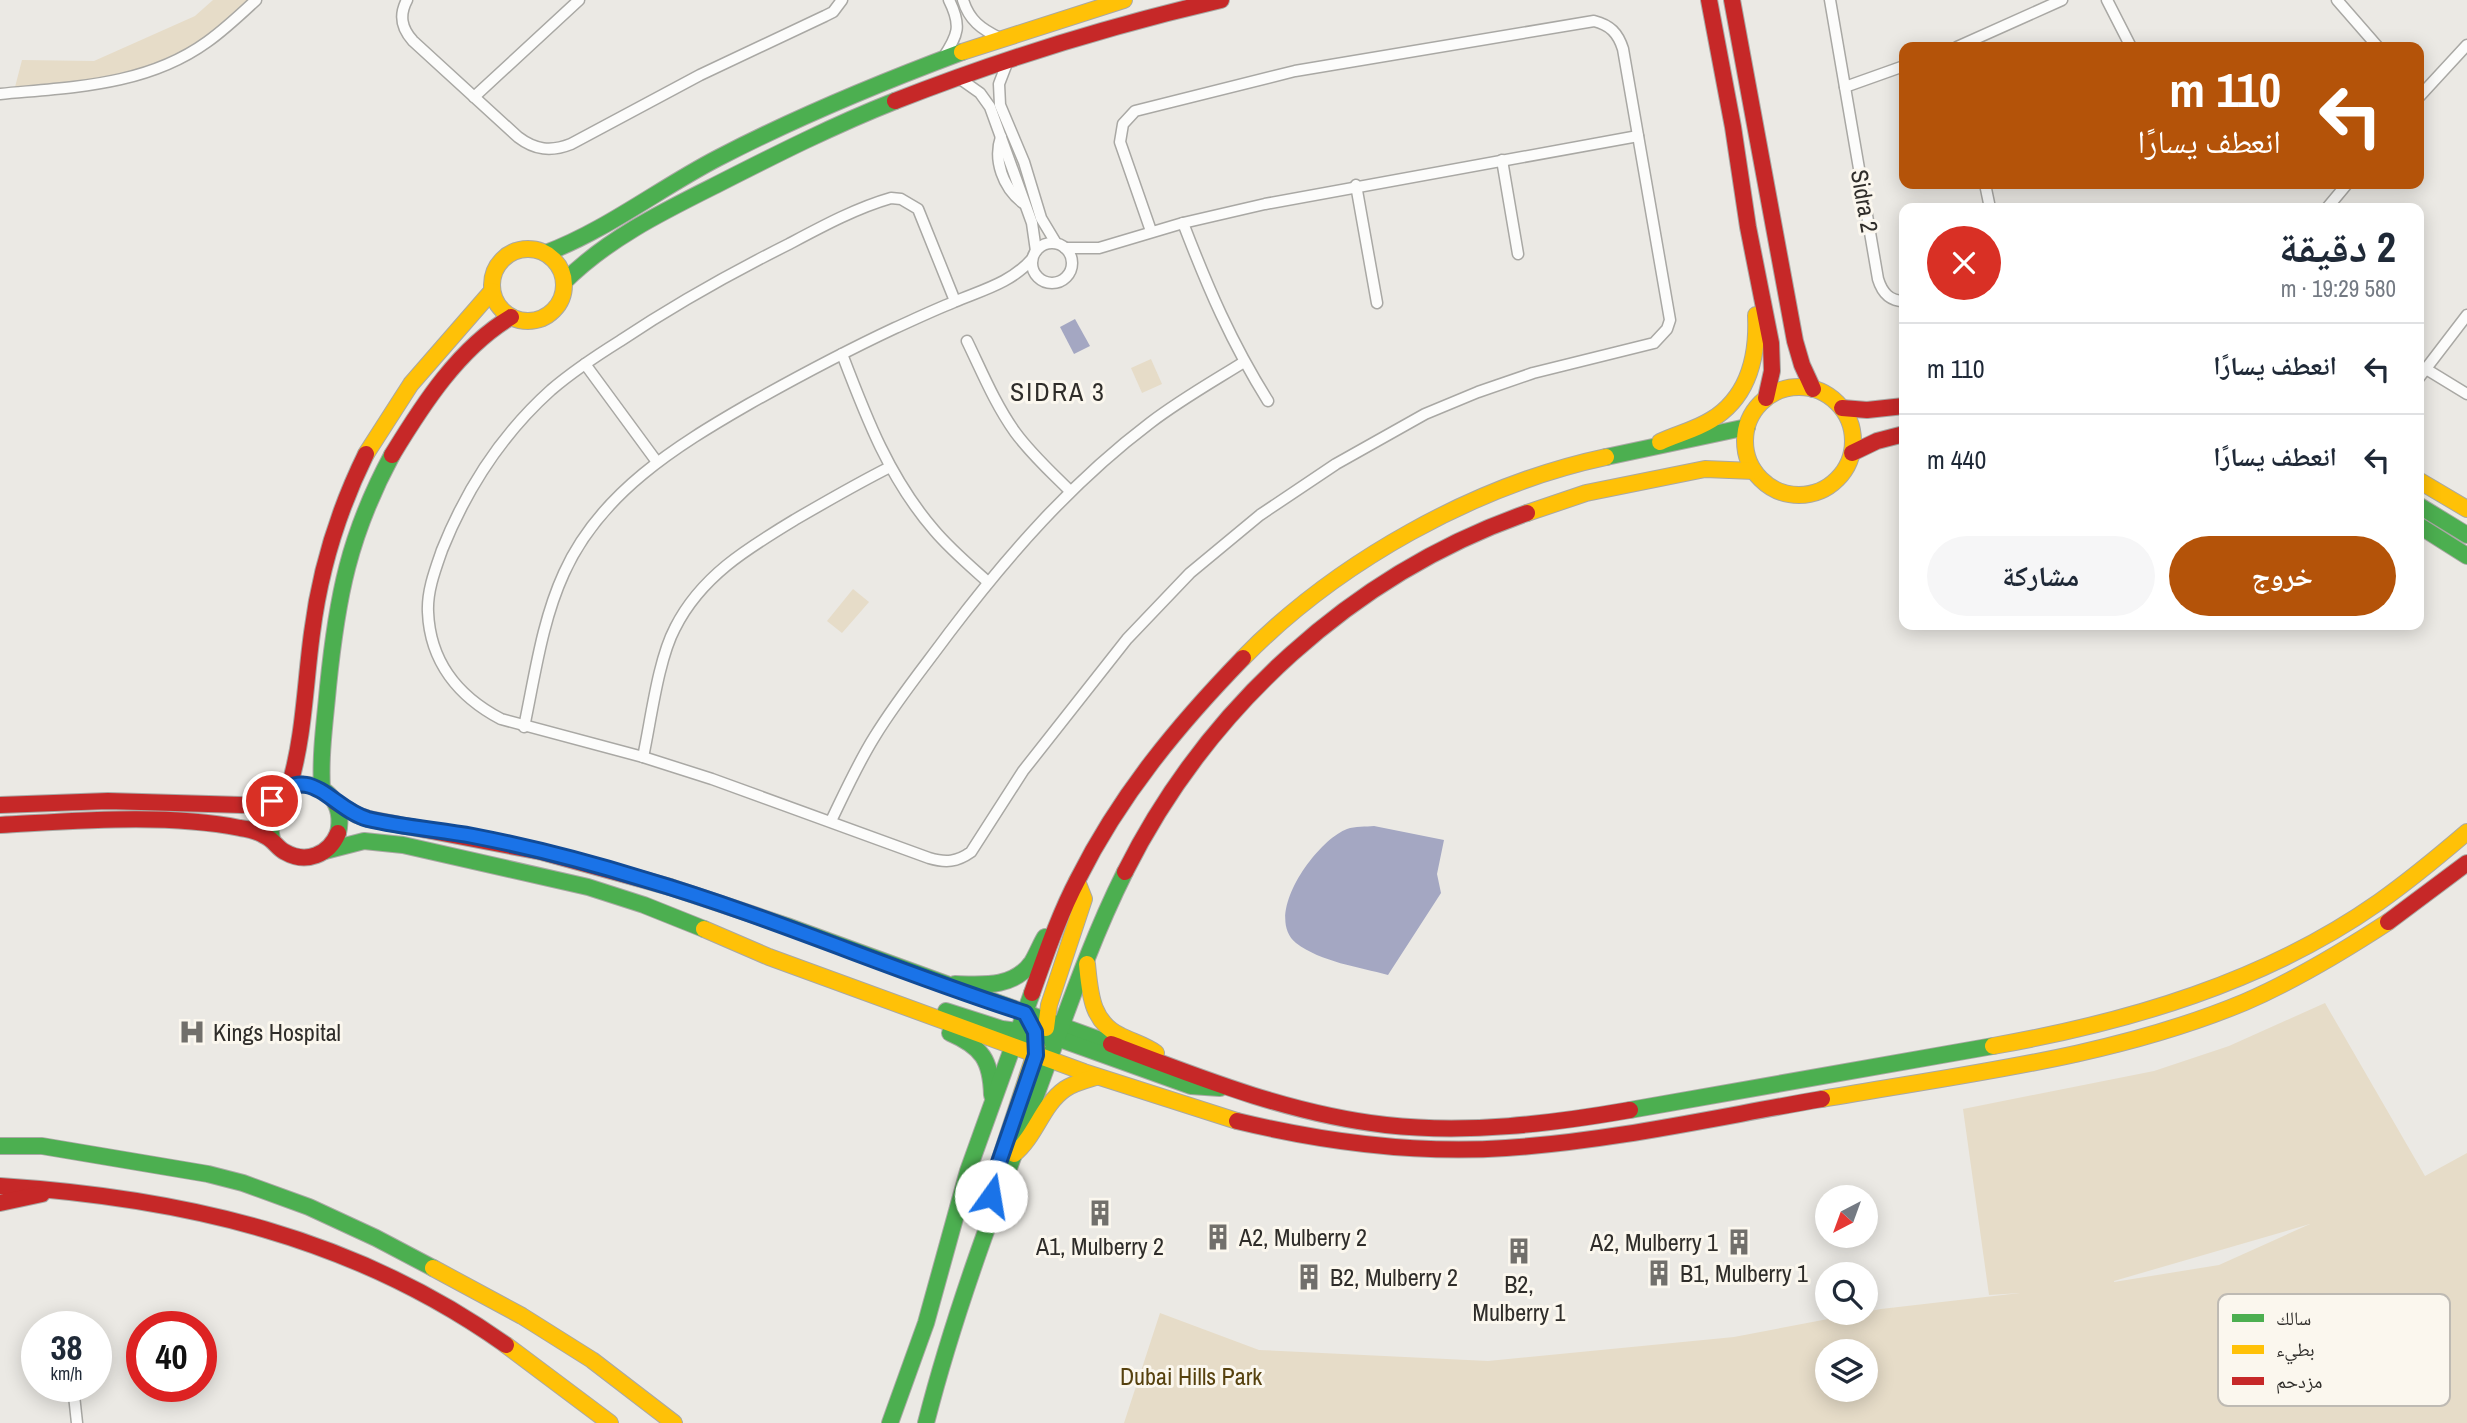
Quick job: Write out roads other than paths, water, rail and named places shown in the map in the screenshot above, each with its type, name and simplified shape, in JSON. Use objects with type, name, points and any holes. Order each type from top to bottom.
[{"type":"street","points":[[0,94],[102,83],[157,69],[206,43],[256,0]]},
{"type":"street","points":[[407,0],[401,18],[407,34],[474,97],[527,143],[537,148],[560,148],[700,75],[833,12],[842,0]]},
{"type":"street","points":[[474,97],[579,0]]},
{"type":"street","points":[[943,58],[953,43],[957,29],[956,13],[949,0]]},
{"type":"street","points":[[963,0],[976,24],[1000,38]]},
{"type":"street","points":[[546,253],[570,244],[649,196],[765,135],[861,91],[1000,38],[1124,0]]},
{"type":"street","points":[[564,282],[584,261],[599,251],[730,177],[869,111],[1009,58],[1125,23],[1221,0]]},
{"type":"street","points":[[1709,0],[1772,357],[1766,398]]},
{"type":"street","points":[[1732,0],[1795,341],[1813,389]]},
{"type":"street","name":"Sidra 2","points":[[1830,0],[1878,279],[1881,289],[1888,297],[1899,300]]},
{"type":"street","points":[[1971,42],[2063,0]]},
{"type":"street","points":[[2107,0],[2128,42]]},
{"type":"street","points":[[2336,0],[2374,42]]},
{"type":"street","points":[[955,301],[918,209],[901,199],[891,198],[816,230],[756,260],[652,320],[585,364],[544,397],[495,452],[452,525],[430,587],[428,610],[430,634],[437,656],[449,677],[463,694],[501,719],[643,757],[831,821],[940,862],[951,862],[971,852],[1023,771],[1127,639],[1190,573],[1260,515],[1336,464],[1425,414],[1533,373],[1645,347],[1662,337],[1667,329],[1669,310],[1620,38],[1604,23],[1594,21],[1295,71],[1144,108],[1128,116],[1120,133],[1120,142],[1152,232]]},
{"type":"street","points":[[2424,90],[2467,45]]},
{"type":"street","points":[[1009,58],[999,84],[1000,104],[1024,162],[1041,218],[1060,246],[1072,257],[1072,269]]},
{"type":"street","points":[[1844,87],[1899,68]]},
{"type":"street","points":[[956,76],[986,100],[1035,232],[1034,274],[1039,279]]},
{"type":"street","points":[[1006,281],[1045,244],[1098,248],[1183,223],[1356,185],[1638,136]]},
{"type":"street","points":[[1502,160],[1518,254]]},
{"type":"street","points":[[1356,185],[1377,303]]},
{"type":"street","points":[[2331,203],[2343,189]]},
{"type":"street","points":[[1183,223],[1215,306],[1268,401]]},
{"type":"street","points":[[289,787],[299,748],[319,585],[328,548],[349,489],[373,441],[410,385],[492,291],[495,269],[509,254],[528,248],[546,253],[555,261],[564,282],[563,295],[557,306],[548,315],[536,320],[523,321],[511,317],[502,311],[492,291]]},
{"type":"street","points":[[524,727],[546,625],[565,570],[590,530],[614,500],[657,462],[744,407],[842,354],[955,301],[1006,281],[1039,279],[1055,284],[1062,281],[1098,248]]},
{"type":"street","points":[[1644,451],[1711,420],[1738,396],[1755,362],[1758,278]]},
{"type":"street","points":[[2424,372],[2467,314]]},
{"type":"street","points":[[322,789],[321,755],[340,592],[352,547],[368,504],[398,446],[435,390],[480,340],[511,317]]},
{"type":"street","points":[[967,341],[989,387],[1015,431],[1070,491]]},
{"type":"street","points":[[842,354],[869,424],[890,467],[949,547],[988,582]]},
{"type":"street","points":[[831,821],[857,767],[894,706],[988,582],[1070,491],[1150,423],[1244,362]]},
{"type":"street","points":[[585,364],[657,462]]},
{"type":"street","points":[[2426,369],[2467,394]]},
{"type":"street","points":[[1789,388],[1813,389],[1842,408],[1851,429],[1852,453],[1845,470],[1832,484],[1815,493],[1796,495],[1777,490],[1764,482],[1754,471],[1746,449],[1747,426],[1754,411],[1766,398],[1789,388]]},
{"type":"street","points":[[1842,408],[1867,410],[1899,407]]},
{"type":"street","points":[[890,1423],[930,1311],[956,1210],[1025,1013],[1077,881],[1130,790],[1170,737],[1231,669],[1311,600],[1397,540],[1442,514],[1481,496],[1561,468],[1602,457],[1696,441],[1747,426]]},
{"type":"street","points":[[1852,453],[1899,435]]},
{"type":"street","points":[[643,757],[664,657],[673,630],[689,603],[707,582],[758,542],[890,467]]},
{"type":"street","points":[[1047,1032],[1087,962],[1136,849],[1187,769],[1213,734],[1251,692],[1289,654],[1334,618],[1433,554],[1529,511],[1590,493],[1705,469],[1754,471]]},
{"type":"street","points":[[2424,484],[2467,509]]},
{"type":"street","points":[[2424,509],[2467,535]]},
{"type":"street","points":[[2424,529],[2467,556]]},
{"type":"street","points":[[0,805],[108,801],[242,805],[272,801],[289,787],[300,784],[322,789],[335,802],[369,819],[476,837],[642,878],[722,904],[1025,1013],[1047,1032],[1191,1086],[1230,1086]]},
{"type":"street","points":[[272,801],[267,820],[272,839],[280,849],[300,857],[317,855],[362,841],[381,842],[485,862],[604,891],[675,915],[766,956],[903,1006],[919,1020],[963,1038],[979,1049],[990,1068],[992,1107]]},
{"type":"street","points":[[325,851],[338,834],[339,812],[335,802]]},
{"type":"street","points":[[0,825],[172,823],[239,828],[272,839]]},
{"type":"street","points":[[1016,1039],[1047,1032],[1164,1063],[1287,1105],[1358,1121],[1431,1129],[1504,1128],[1593,1116],[2068,1033],[2182,1002],[2291,955],[2372,907],[2418,874],[2467,832]]},
{"type":"street","points":[[903,1006],[923,1004],[1002,1029],[1043,1057],[1096,1077],[1196,1109],[1277,1130],[1358,1144],[1412,1149],[1466,1151],[1567,1143],[2080,1053],[2131,1041],[2247,1001],[2338,954],[2388,923],[2467,863]]},
{"type":"street","points":[[926,1423],[959,1311],[1014,1154],[1043,1057],[1049,1005],[1084,899],[1077,881]]},
{"type":"street","points":[[935,982],[993,986],[1009,982],[1021,975],[1032,962],[1043,939],[1059,926]]},
{"type":"street","points":[[1087,962],[1093,1002],[1099,1019],[1111,1031],[1149,1047],[1164,1063]]},
{"type":"street","points":[[1977,1048],[1981,1059],[1980,1070]]},
{"type":"street","points":[[994,1208],[992,1183],[1043,1057]]},
{"type":"street","points":[[1014,1154],[1031,1139],[1051,1102],[1061,1092],[1074,1084],[1096,1077]]},
{"type":"street","points":[[0,1137],[220,1177],[309,1207],[366,1233],[522,1316],[592,1360],[674,1423]]},
{"type":"street","points":[[0,1146],[42,1146]]},
{"type":"street","points":[[0,1154],[18,1153],[42,1146]]},
{"type":"street","points":[[0,1186],[58,1190],[214,1216],[281,1234],[372,1267],[425,1293],[477,1324],[610,1423]]},
{"type":"street","points":[[0,1203],[58,1190]]},
{"type":"street","points":[[75,1402],[77,1423]]},
{"type":"water","points":[[1075,319],[1090,346],[1074,354],[1060,327]]},
{"type":"water","points":[[1374,826],[1444,840],[1437,874],[1441,893],[1388,975],[1340,963],[1306,950],[1296,943],[1287,931],[1285,915],[1289,898],[1298,880],[1322,848],[1347,829]]},
{"type":"place","name":"Kings Hospital","points":[[192,1032]]},
{"type":"place","name":"A1, Mulberry 2","points":[[1100,1213]]},
{"type":"place","name":"A2, Mulberry 2","points":[[1218,1237]]},
{"type":"place","name":"A2, Mulberry 1","points":[[1739,1242]]},
{"type":"place","name":"B2, Mulberry 1","points":[[1519,1251]]},
{"type":"place","name":"B1, Mulberry 1","points":[[1659,1273]]},
{"type":"place","name":"B2, Mulberry 2","points":[[1309,1277]]},
{"type":"district","name":"SIDRA 3","points":[[1058,391]]},
{"type":"park label","name":"Dubai Hills Park","points":[[1191,1376]]}]
